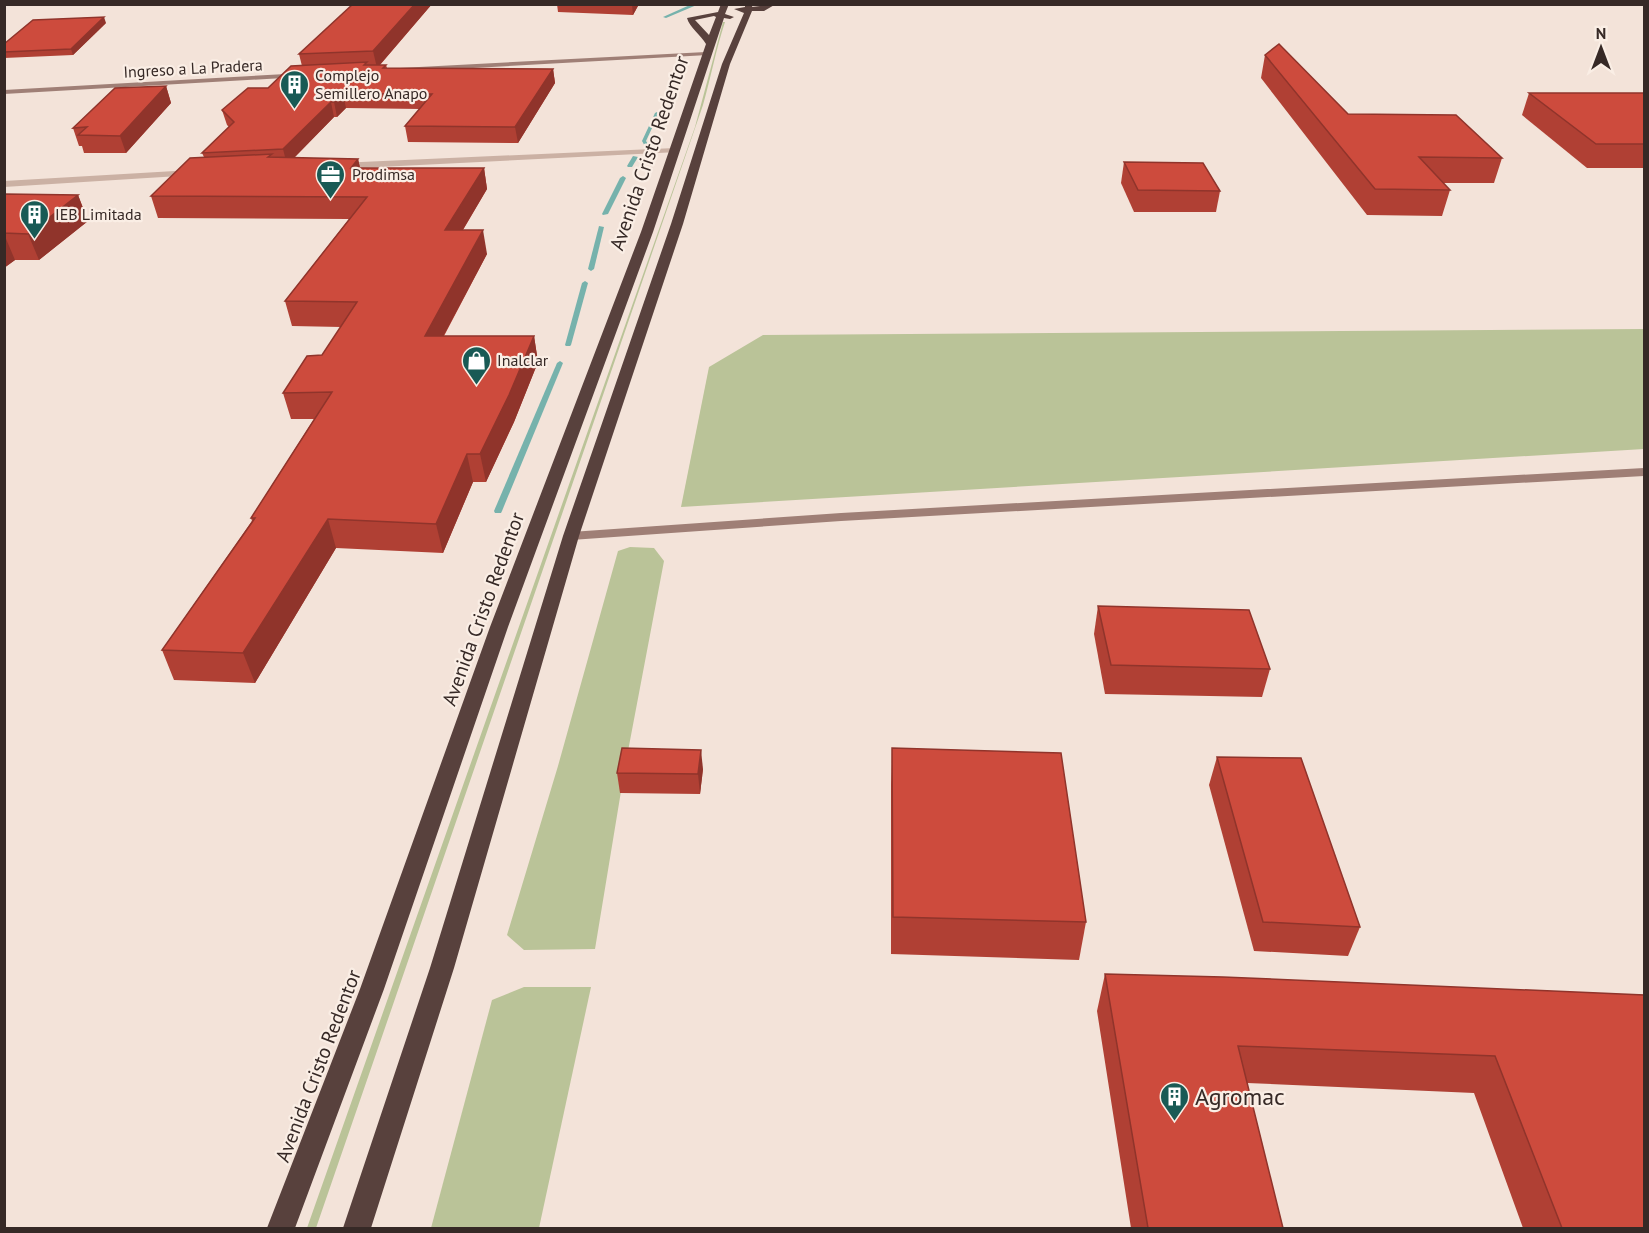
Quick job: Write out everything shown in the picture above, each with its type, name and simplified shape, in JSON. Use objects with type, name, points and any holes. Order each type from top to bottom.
[{"type":"highway","points":[[728,22],[768,8],[773,4]]},
{"type":"highway","points":[[357,1228],[442,968],[571,536],[677,224],[726,64],[747,14],[728,22]]},
{"type":"highway","points":[[726,64],[723,52],[728,22]]},
{"type":"highway","name":"Avenida Cristo Redentor","points":[[281,1228],[372,989],[499,627],[675,150],[728,22]]},
{"type":"street","points":[[394,70],[728,22]]},
{"type":"street","name":"Ingreso a La Pradera","points":[[4,92],[316,74]]},
{"type":"street","points":[[326,167],[675,150]]},
{"type":"street","points":[[4,184],[206,173]]},
{"type":"street","points":[[571,536],[841,517],[1644,472]]},
{"type":"green space","points":[[723,22],[725,22],[703,105],[316,1228],[307,1228],[695,127]]},
{"type":"green space","points":[[1644,329],[1644,449],[681,507],[709,367],[763,335]]},
{"type":"green space","points":[[630,547],[654,548],[664,561],[625,767],[595,949],[524,950],[507,935],[558,766],[618,551]]},
{"type":"green space","points":[[524,987],[591,987],[539,1228],[431,1228],[492,1000]]},
{"type":"building","points":[[353,4],[415,4],[373,51],[299,54]]},
{"type":"building","points":[[104,17],[71,49],[4,52],[4,44],[33,20]]},
{"type":"building","points":[[1279,44],[1348,114],[1456,115],[1502,158],[1419,157],[1450,190],[1375,189],[1265,55]]},
{"type":"building","points":[[367,62],[364,65],[386,65],[383,68],[553,69],[515,127],[405,126],[432,94],[343,94],[331,102],[283,149],[202,153],[234,122],[222,110],[248,88],[268,88],[291,66]]},
{"type":"building","points":[[166,86],[120,136],[78,135],[87,127],[73,128],[115,88]]},
{"type":"building","points":[[1529,93],[1644,93],[1644,144],[1596,144]]},
{"type":"building","points":[[272,154],[268,157],[358,159],[351,168],[484,168],[445,230],[483,230],[425,336],[534,336],[509,395],[480,454],[467,454],[436,524],[328,519],[243,653],[162,650],[255,518],[251,518],[332,392],[283,393],[307,356],[322,355],[357,302],[285,301],[367,197],[151,196],[190,158]]},
{"type":"building","points":[[1124,162],[1203,163],[1220,191],[1138,190]]},
{"type":"building","points":[[4,194],[78,195],[28,234],[4,233]]},
{"type":"building","points":[[1098,606],[1249,610],[1270,669],[1111,665]]},
{"type":"building","points":[[622,748],[701,750],[698,774],[617,773]]},
{"type":"building","points":[[892,748],[1061,753],[1086,922],[893,917]]},
{"type":"building","points":[[1217,757],[1301,758],[1360,927],[1263,922]]},
{"type":"building","points":[[1105,974],[1644,995],[1644,1228],[1562,1228],[1495,1056],[1238,1046],[1283,1228],[1148,1228]]},
{"type":"waterway","points":[[665,17],[697,4]]},
{"type":"waterway","points":[[648,147],[644,141],[657,113]]},
{"type":"waterway","points":[[630,166],[635,157]]},
{"type":"waterway","points":[[605,214],[623,178]]},
{"type":"waterway","points":[[591,269],[601,227]]},
{"type":"waterway","points":[[568,345],[585,283]]},
{"type":"waterway","points":[[498,511],[560,363]]},
{"type":"place","name":"Complejo Semillero Anapo","points":[[294,110]]},
{"type":"place","name":"Prodimsa","points":[[331,200]]},
{"type":"place","name":"IEB Limitada","points":[[34,240]]},
{"type":"place","name":"Inalclar","points":[[476,386]]},
{"type":"place","name":"Agromac","points":[[1174,1122]]}]
